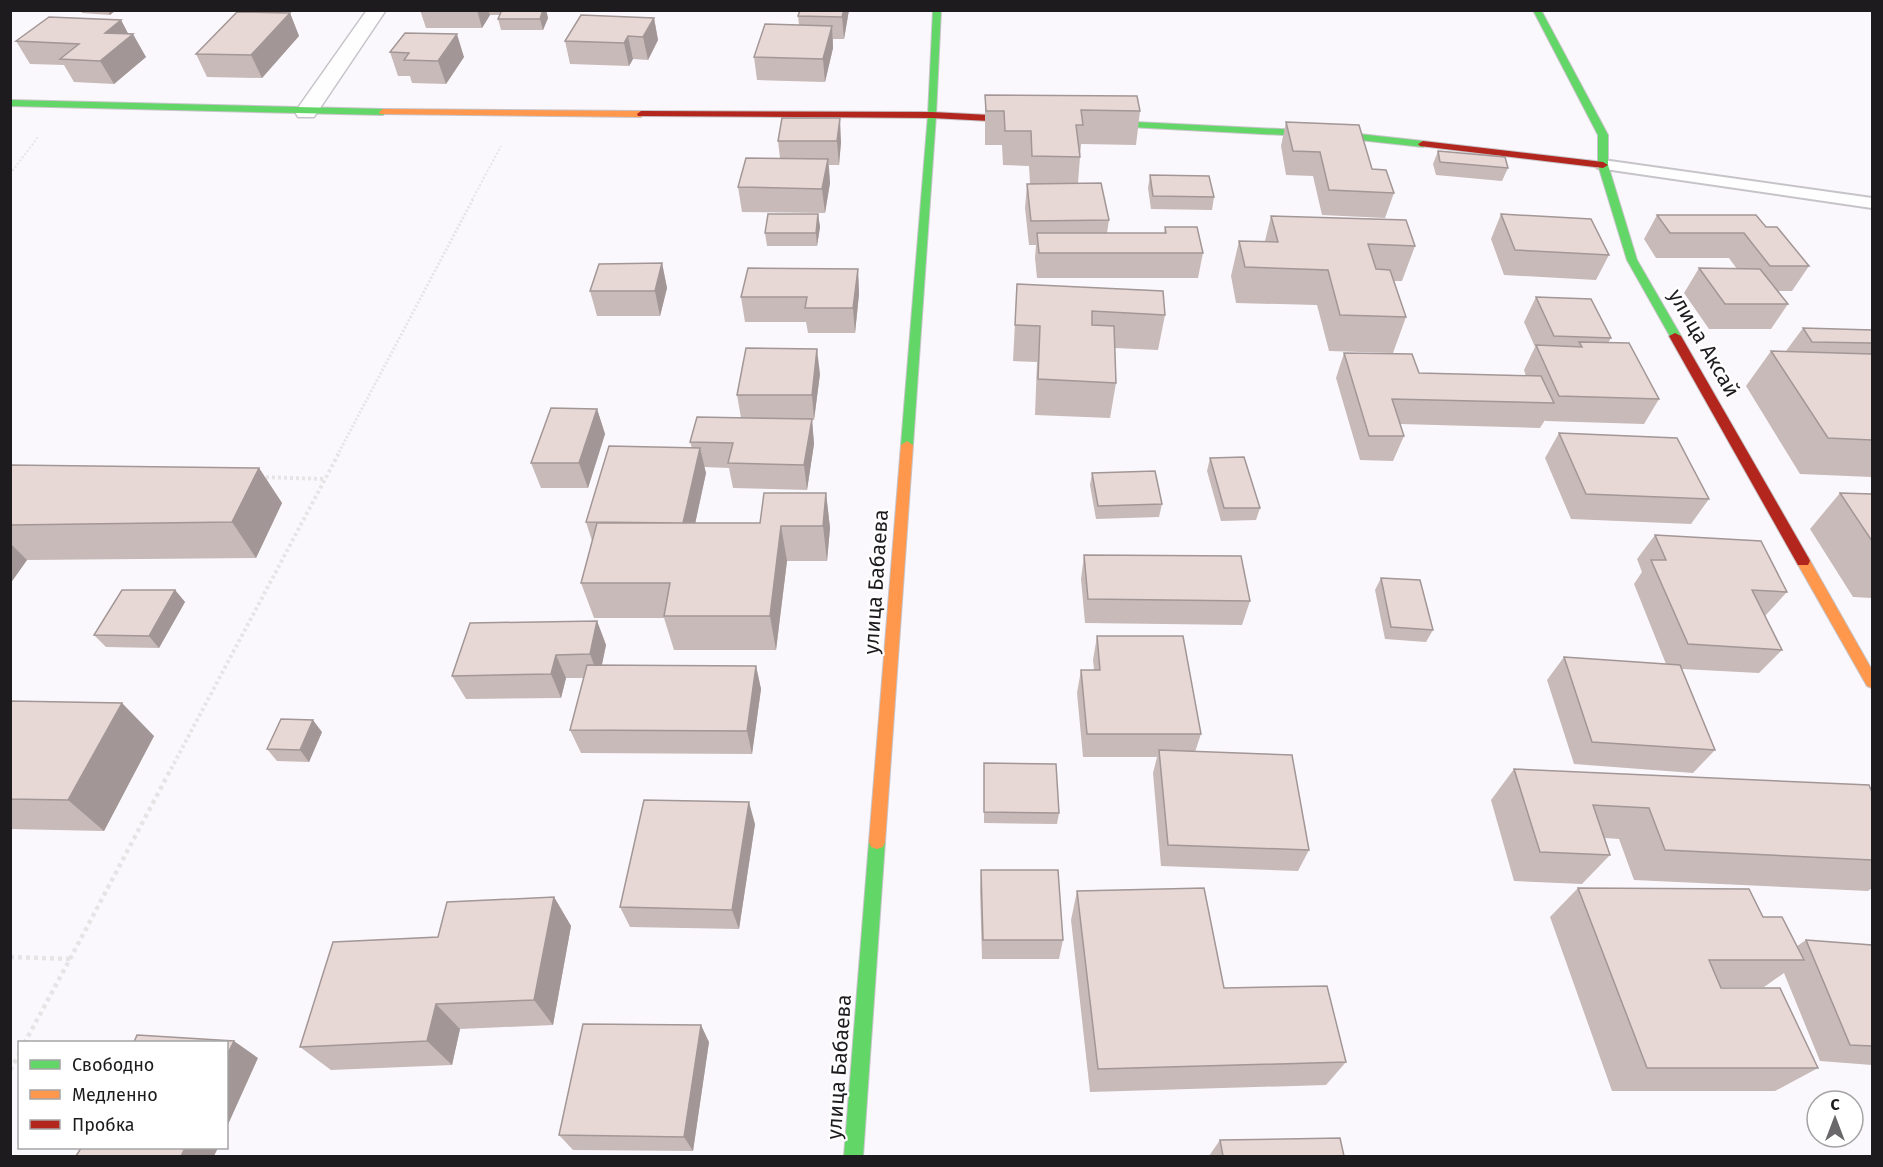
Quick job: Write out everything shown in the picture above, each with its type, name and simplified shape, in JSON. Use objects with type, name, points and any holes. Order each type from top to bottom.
[{"type":"street","points":[[306,112],[377,10]]},
{"type":"street","name":"улица Бабаева","points":[[853,1156],[932,115],[937,10]]},
{"type":"street","name":"улица Аксай","points":[[1537,10],[1603,135],[1603,165],[1632,260],[1872,682]]},
{"type":"street","points":[[10,103],[306,112],[932,115],[1037,120]]},
{"type":"street","points":[[1084,123],[1341,135],[1603,165]]},
{"type":"lane","points":[[1603,165],[1872,203]]},
{"type":"path","points":[[10,174],[61,104]]},
{"type":"path","points":[[26,1041],[518,113]]},
{"type":"path","points":[[255,477],[325,478]]},
{"type":"path","points":[[10,957],[70,959]]},
{"type":"path","points":[[10,1070],[18,1056]]},
{"type":"building","points":[[502,10],[543,10],[540,19],[498,19]]},
{"type":"building","points":[[800,10],[844,10],[842,17],[798,16]]},
{"type":"building","points":[[237,12],[290,13],[251,55],[196,54]]},
{"type":"building","points":[[581,15],[654,18],[643,37],[628,36],[624,43],[565,41]]},
{"type":"building","points":[[49,17],[121,20],[105,33],[133,34],[100,61],[60,59],[79,44],[16,41]]},
{"type":"building","points":[[765,24],[832,26],[823,59],[754,57]]},
{"type":"building","points":[[405,33],[457,34],[438,61],[404,60],[409,53],[390,52]]},
{"type":"building","points":[[985,95],[1137,96],[1140,111],[1081,110],[1083,125],[1076,125],[1080,157],[1032,156],[1031,131],[1005,131],[1004,111],[986,111]]},
{"type":"building","points":[[782,118],[840,118],[837,141],[778,141]]},
{"type":"building","points":[[1286,122],[1359,125],[1372,169],[1386,170],[1394,193],[1329,190],[1320,152],[1293,151]]},
{"type":"building","points":[[1438,151],[1505,157],[1508,168],[1440,162]]},
{"type":"building","points":[[746,158],[828,159],[822,189],[738,187]]},
{"type":"building","points":[[1150,175],[1209,176],[1214,197],[1153,196]]},
{"type":"building","points":[[1101,183],[1109,220],[1031,221],[1027,184]]},
{"type":"building","points":[[768,214],[818,214],[816,233],[765,233]]},
{"type":"building","points":[[1501,214],[1591,219],[1609,255],[1515,250]]},
{"type":"building","points":[[1657,215],[1756,215],[1766,227],[1777,227],[1809,266],[1770,266],[1744,233],[1670,233]]},
{"type":"building","points":[[1271,216],[1406,220],[1415,246],[1368,244],[1376,269],[1390,270],[1406,317],[1340,315],[1328,270],[1245,267],[1239,241],[1278,242]]},
{"type":"building","points":[[1165,227],[1197,227],[1203,253],[1039,253],[1037,233],[1166,233]]},
{"type":"building","points":[[662,263],[655,291],[590,291],[599,264]]},
{"type":"building","points":[[748,268],[858,269],[853,308],[805,308],[807,297],[741,297]]},
{"type":"building","points":[[1699,268],[1760,269],[1788,304],[1725,304]]},
{"type":"building","points":[[1017,284],[1163,291],[1165,315],[1092,311],[1092,325],[1114,326],[1116,383],[1038,379],[1040,326],[1015,325]]},
{"type":"building","points":[[1536,297],[1591,299],[1611,338],[1554,336]]},
{"type":"building","points":[[1803,328],[1872,330],[1872,343],[1812,342]]},
{"type":"building","points":[[1579,342],[1629,343],[1659,399],[1559,396],[1536,345],[1582,347]]},
{"type":"building","points":[[746,348],[817,349],[812,395],[737,395]]},
{"type":"building","points":[[1771,351],[1872,354],[1872,440],[1828,438]]},
{"type":"building","points":[[1344,353],[1412,354],[1419,373],[1541,376],[1554,403],[1392,399],[1404,436],[1369,436]]},
{"type":"building","points":[[551,408],[597,409],[579,463],[531,463]]},
{"type":"building","points":[[697,417],[812,419],[804,465],[728,463],[733,443],[690,442]]},
{"type":"building","points":[[1559,433],[1677,438],[1709,499],[1586,494]]},
{"type":"building","points":[[609,446],[700,448],[683,523],[586,522]]},
{"type":"building","points":[[1244,457],[1260,508],[1224,508],[1210,458]]},
{"type":"building","points":[[10,465],[259,468],[232,522],[10,525]]},
{"type":"building","points":[[1155,471],[1162,504],[1098,506],[1092,473]]},
{"type":"building","points":[[764,493],[826,493],[823,526],[781,526],[770,616],[664,616],[670,583],[581,583],[597,523],[760,523]]},
{"type":"building","points":[[1840,493],[1872,494],[1872,541]]},
{"type":"building","points":[[1655,535],[1761,541],[1787,592],[1752,590],[1782,650],[1688,644],[1651,560],[1666,560]]},
{"type":"building","points":[[1084,555],[1241,556],[1250,601],[1088,599]]},
{"type":"building","points":[[1381,578],[1420,580],[1433,630],[1391,627]]},
{"type":"building","points":[[122,590],[175,590],[149,636],[94,635]]},
{"type":"building","points":[[597,621],[590,654],[556,655],[551,674],[452,676],[470,623]]},
{"type":"building","points":[[1097,636],[1183,636],[1201,734],[1087,734],[1081,670],[1100,670]]},
{"type":"building","points":[[1564,657],[1680,665],[1715,750],[1592,742]]},
{"type":"building","points":[[587,665],[756,666],[747,731],[570,730]]},
{"type":"building","points":[[10,701],[122,703],[68,800],[10,799]]},
{"type":"building","points":[[281,719],[313,720],[300,750],[267,749]]},
{"type":"building","points":[[1159,750],[1292,755],[1309,850],[1168,845]]},
{"type":"building","points":[[984,763],[1056,764],[1059,813],[984,812]]},
{"type":"building","points":[[1514,769],[1869,785],[1872,792],[1872,860],[1665,850],[1649,808],[1593,805],[1610,855],[1540,852]]},
{"type":"building","points":[[644,800],[749,802],[732,910],[620,907]]},
{"type":"building","points":[[981,870],[1058,870],[1063,940],[983,940]]},
{"type":"building","points":[[1204,888],[1224,988],[1327,986],[1346,1062],[1098,1069],[1077,891]]},
{"type":"building","points":[[1578,888],[1749,889],[1763,917],[1782,917],[1804,960],[1709,960],[1721,988],[1780,988],[1818,1068],[1647,1068]]},
{"type":"building","points":[[554,897],[534,1000],[436,1004],[427,1041],[300,1047],[333,942],[438,937],[447,902]]},
{"type":"building","points":[[1806,940],[1872,945],[1872,1046],[1850,1045]]},
{"type":"building","points":[[583,1024],[701,1025],[684,1137],[559,1135]]},
{"type":"building","points":[[137,1035],[234,1041],[228,1053],[228,1041],[134,1041]]},
{"type":"building","points":[[1340,1138],[1344,1156],[1223,1156],[1220,1140]]},
{"type":"building","points":[[80,1149],[184,1149],[181,1156],[76,1156]]},
{"type":"traffic: fast","points":[[907,445],[932,115],[937,10]]},
{"type":"traffic: fast","points":[[1537,10],[1603,135],[1603,165],[1632,260],[1675,336]]},
{"type":"traffic: fast","points":[[10,103],[383,112]]},
{"type":"traffic: fast","points":[[1095,123],[1341,135],[1423,144]]},
{"type":"traffic: fast","points":[[853,1156],[877,842]]},
{"type":"traffic: slow","points":[[383,112],[641,114]]},
{"type":"traffic: slow","points":[[877,842],[907,445]]},
{"type":"traffic: slow","points":[[1803,561],[1872,682]]},
{"type":"traffic: jam","points":[[641,114],[932,115],[1028,120]]},
{"type":"traffic: jam","points":[[1423,144],[1603,165]]},
{"type":"traffic: jam","points":[[1675,336],[1803,561]]}]
